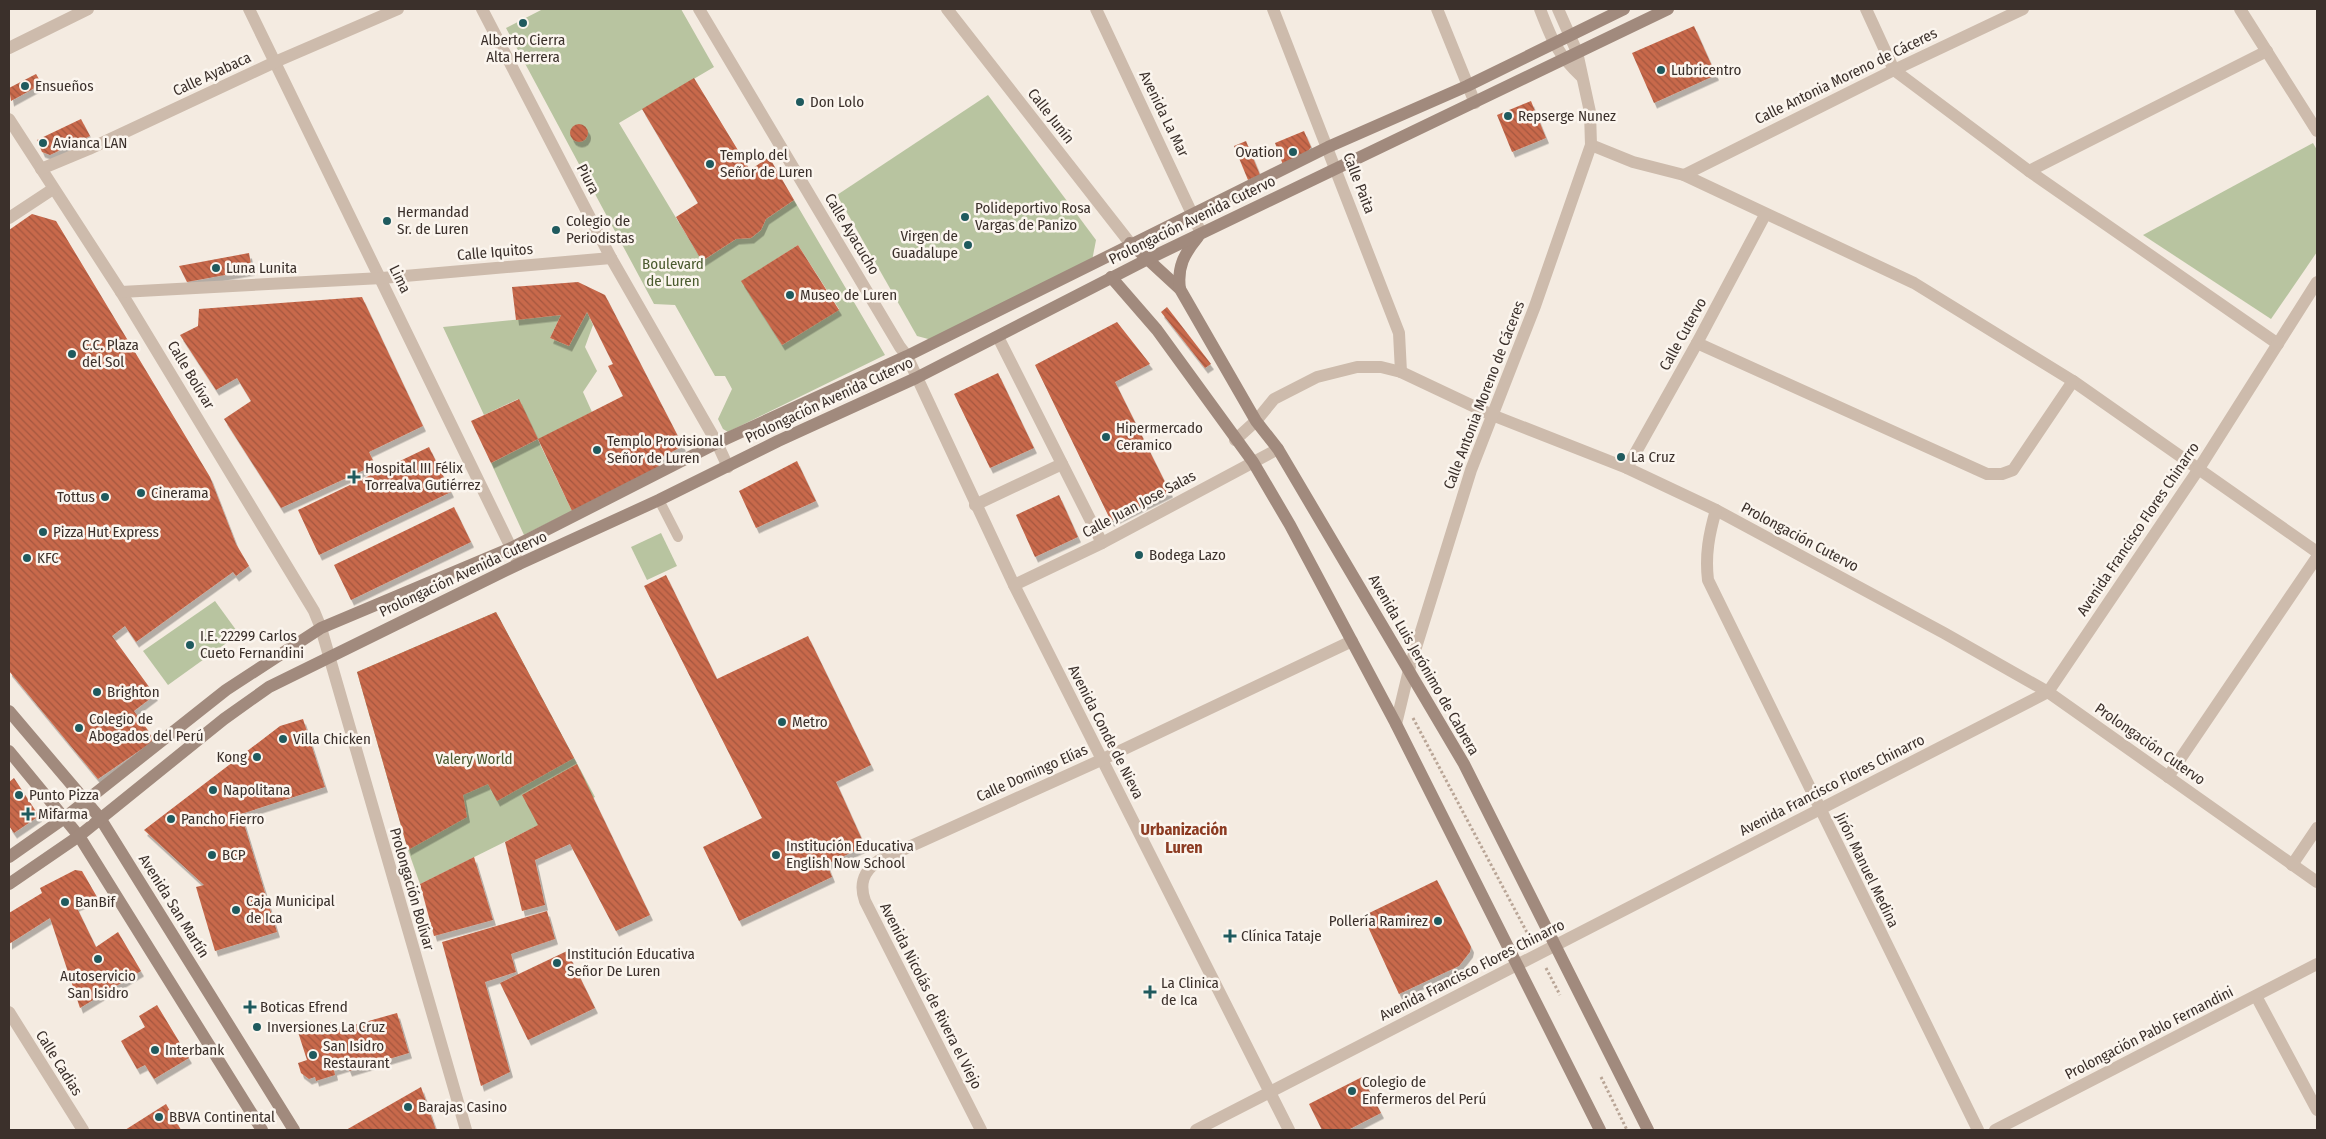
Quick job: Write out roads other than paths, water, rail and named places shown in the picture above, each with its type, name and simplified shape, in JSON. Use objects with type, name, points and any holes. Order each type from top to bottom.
[{"type":"street","points":[[9,48],[88,9]]},
{"type":"street","name":"Lima","points":[[249,9],[382,278],[519,564]]},
{"type":"street","name":"Calle Ayabaca","points":[[40,169],[89,149],[275,62],[398,9]]},
{"type":"street","name":"Piura","points":[[482,9],[611,258],[717,443],[728,467]]},
{"type":"street","name":"Calle Ayacucho","points":[[699,9],[903,351]]},
{"type":"street","name":"Calle Junín","points":[[947,9],[1130,243]]},
{"type":"street","name":"Avenida La Mar","points":[[1096,9],[1201,233]]},
{"type":"street","name":"Calle Paita","points":[[1273,9],[1399,332],[1401,372]]},
{"type":"street","points":[[1438,9],[1475,103]]},
{"type":"street","points":[[1540,9],[1553,44],[1562,59],[1582,77]]},
{"type":"street","name":"Calle Antonia Moreno de Cáceres","points":[[1396,724],[1409,670],[1471,470],[1534,306],[1591,145],[1590,112],[1576,52],[1558,9]]},
{"type":"street","name":"Prolongación Avenida Cutervo","points":[[9,857],[63,819],[226,690],[321,628],[511,548],[903,351],[1130,243],[1194,215],[1328,147],[1467,86],[1624,9]]},
{"type":"street","name":"Prolongación Avenida Cutervo","points":[[9,884],[79,836],[246,703],[269,687],[328,656],[519,564],[916,378],[1201,233],[1668,9]]},
{"type":"street","points":[[1866,9],[1894,70],[2029,171],[2278,344]]},
{"type":"street","name":"Calle Antonia Moreno de Cáceres","points":[[1684,175],[1894,70],[2023,9]]},
{"type":"street","points":[[2240,9],[2317,131]]},
{"type":"street","points":[[2029,171],[2267,51]]},
{"type":"street","name":"Calle Bolívar","points":[[9,119],[121,292],[241,488],[321,628],[328,656]]},
{"type":"street","points":[[1591,145],[1633,162],[1684,175],[1914,283],[2073,381],[2317,552]]},
{"type":"street","points":[[9,218],[53,189]]},
{"type":"street","name":"Calle Cutervo","points":[[1627,468],[1697,343],[1765,214]]},
{"type":"street","points":[[1180,289],[1180,266],[1186,252],[1201,233]]},
{"type":"street","name":"Avenida Luis Jerónimo de Cabrera","points":[[1130,243],[1146,260],[1180,289],[1256,421],[1278,449],[1464,764],[1648,1130]]},
{"type":"street","name":"Calle Iquitos","points":[[121,292],[382,278],[611,258]]},
{"type":"street","points":[[1111,278],[1158,330],[1235,440],[1253,462],[1290,525],[1396,724],[1600,1130]]},
{"type":"street","name":"Avenida Francisco Flores Chinarro","points":[[1196,1130],[2048,692],[2198,470],[2317,282]]},
{"type":"street","points":[[998,337],[1102,543]]},
{"type":"street","points":[[1697,343],[1987,474],[2002,474],[2014,470],[2073,381]]},
{"type":"street","name":"Avenida Conde de Nieva","points":[[903,351],[1014,585],[1289,1130]]},
{"type":"street","name":"Prolongación Cutervo","points":[[1235,440],[1256,421],[1274,399],[1317,377],[1357,367],[1381,368],[1401,372],[1492,415],[1627,468],[1716,510],[1944,632],[2048,692],[2317,882]]},
{"type":"street","name":"Calle Juan Jose Salas","points":[[1014,585],[1102,543],[1278,449]]},
{"type":"street","points":[[975,505],[1062,464]]},
{"type":"street","name":"Jirón Manuel Medina","points":[[1716,510],[1708,539],[1706,559],[1708,580],[1819,810],[1978,1130]]},
{"type":"street","points":[[2168,777],[2317,557]]},
{"type":"street","name":"Calle Domingo Elías","points":[[865,874],[878,861],[1101,760],[1352,642]]},
{"type":"street","name":"Prolongación Bolívar","points":[[328,656],[466,1130]]},
{"type":"street","name":"Avenida San Martín","points":[[9,711],[87,800],[100,818],[294,1130]]},
{"type":"street","points":[[9,751],[63,819],[79,836],[262,1130]]},
{"type":"street","points":[[2292,865],[2317,828]]},
{"type":"street","name":"Avenida Nicolás de Rivera el Viejo","points":[[865,874],[862,883],[865,901],[981,1130]]},
{"type":"street","name":"Prolongación Pablo Fernandini","points":[[1995,1130],[2317,964]]},
{"type":"street","points":[[2256,996],[2317,1110]]},
{"type":"street","name":"Calle Cadias","points":[[9,1012],[82,1130]]},
{"type":"lane","points":[[659,500],[678,537]]},
{"type":"place","name":"Alberto Cierra Alta Herrera","points":[[523,23]]},
{"type":"place","name":"Lubricentro","points":[[1661,70]]},
{"type":"place","name":"Ensueños","points":[[25,86]]},
{"type":"place","name":"Don Lolo","points":[[800,102]]},
{"type":"place","name":"Repserge Nunez","points":[[1508,116]]},
{"type":"place","name":"Avianca LAN","points":[[43,143]]},
{"type":"place","name":"Ovation","points":[[1293,152]]},
{"type":"place","name":"Templo del Señor de Luren","points":[[710,164]]},
{"type":"place","name":"Polideportivo Rosa Vargas de Panizo","points":[[965,217]]},
{"type":"place","name":"Hermandad Sr. de Luren","points":[[387,221]]},
{"type":"place","name":"Colegio de Periodistas","points":[[556,230]]},
{"type":"place","name":"Virgen de Guadalupe","points":[[968,245]]},
{"type":"place","name":"Luna Lunita","points":[[216,268]]},
{"type":"place","name":"Museo de Luren","points":[[790,295]]},
{"type":"place","name":"C.C. Plaza del Sol","points":[[72,354]]},
{"type":"place","name":"Hipermercado Ceramico","points":[[1106,437]]},
{"type":"place","name":"Templo Provisional Señor de Luren","points":[[597,450]]},
{"type":"place","name":"La Cruz","points":[[1621,457]]},
{"type":"place","name":"Hospital III Félix Torrealva Gutiérrez","points":[[354,477]]},
{"type":"place","name":"Cinerama","points":[[141,493]]},
{"type":"place","name":"Tottus","points":[[105,497]]},
{"type":"place","name":"Pizza Hut Express","points":[[43,532]]},
{"type":"place","name":"Bodega Lazo","points":[[1139,555]]},
{"type":"place","name":"KFC","points":[[27,558]]},
{"type":"place","name":"I.E. 22299 Carlos Cueto Fernandini","points":[[190,645]]},
{"type":"place","name":"Brighton","points":[[97,692]]},
{"type":"place","name":"Metro","points":[[782,722]]},
{"type":"place","name":"Colegio de Abogados del Perú","points":[[79,728]]},
{"type":"place","name":"Villa Chicken","points":[[283,739]]},
{"type":"place","name":"Kong","points":[[257,757]]},
{"type":"place","name":"Napolitana","points":[[213,790]]},
{"type":"place","name":"Punto Pizza","points":[[19,795]]},
{"type":"place","name":"Mifarma","points":[[28,814]]},
{"type":"place","name":"Pancho Fierro","points":[[171,819]]},
{"type":"place","name":"BCP","points":[[212,855]]},
{"type":"place","name":"Institución Educativa English Now School","points":[[776,855]]},
{"type":"place","name":"BanBif","points":[[65,902]]},
{"type":"place","name":"Caja Municipal de Ica","points":[[236,910]]},
{"type":"place","name":"Pollería Ramirez","points":[[1438,921]]},
{"type":"place","name":"Clínica Tataje","points":[[1230,936]]},
{"type":"place","name":"Autoservicio San Isidro","points":[[98,959]]},
{"type":"place","name":"Institución Educativa Señor De Luren","points":[[557,963]]},
{"type":"place","name":"La Clinica de Ica","points":[[1150,992]]},
{"type":"place","name":"Boticas Efrend","points":[[250,1007]]},
{"type":"place","name":"Inversiones La Cruz","points":[[257,1027]]},
{"type":"place","name":"Interbank","points":[[155,1050]]},
{"type":"place","name":"San Isidro Restaurant","points":[[313,1055]]},
{"type":"place","name":"Colegio de Enfermeros del Perú","points":[[1352,1091]]},
{"type":"place","name":"Barajas Casino","points":[[408,1107]]},
{"type":"place","name":"BBVA Continental","points":[[159,1117]]},
{"type":"district","name":"Urbanización Luren","points":[[1184,838]]},
{"type":"park label","name":"Boulevard de Luren","points":[[673,272]]},
{"type":"park label","name":"Valery World","points":[[474,759]]}]
